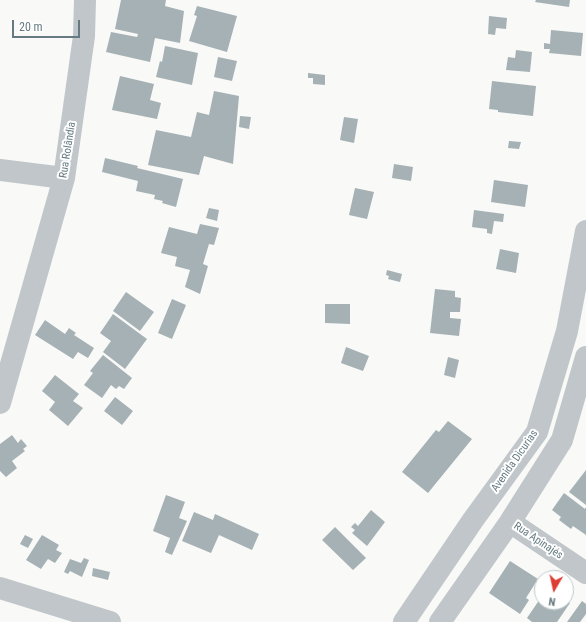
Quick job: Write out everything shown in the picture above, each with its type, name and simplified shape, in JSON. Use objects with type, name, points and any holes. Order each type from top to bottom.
[{"type":"street","name":"Rua Rolândia","points":[[0,403],[64,178],[84,36],[85,0]]},
{"type":"street","points":[[0,170],[64,178]]},
{"type":"street","name":"Avenida Dicurias","points":[[404,622],[473,520],[537,432],[567,332],[586,231]]},
{"type":"street","points":[[440,622],[510,522],[562,440],[586,356]]},
{"type":"street","name":"Rua Apinajés","points":[[510,522],[586,573]]},
{"type":"street","points":[[0,588],[110,622]]},
{"type":"building","points":[[121,0],[166,0],[165,6],[184,11],[180,43],[155,38],[150,62],[106,52],[111,32],[137,37],[138,34],[115,29]]},
{"type":"building","points":[[536,0],[570,0],[569,7],[535,2]]},
{"type":"building","points":[[197,6],[237,16],[227,52],[189,41],[197,16],[194,15]]},
{"type":"building","points":[[489,16],[507,18],[506,29],[496,28],[495,35],[488,34]]},
{"type":"building","points":[[551,30],[583,33],[581,56],[549,53],[550,49],[544,49],[544,43],[550,44]]},
{"type":"building","points":[[165,46],[198,53],[192,85],[156,77],[160,61],[162,62]]},
{"type":"building","points":[[516,50],[532,52],[530,72],[506,70],[508,57],[515,58]]},
{"type":"building","points":[[218,57],[237,61],[232,81],[214,77]]},
{"type":"building","points":[[308,73],[325,75],[325,85],[313,84],[313,78],[308,78]]},
{"type":"building","points":[[120,76],[154,84],[150,100],[161,103],[157,119],[112,110]]},
{"type":"building","points":[[492,81],[536,86],[533,116],[498,112],[498,110],[489,109]]},
{"type":"building","points":[[214,91],[239,96],[233,164],[204,156],[199,175],[148,165],[156,130],[191,137],[197,112],[209,115]]},
{"type":"building","points":[[240,116],[251,117],[249,129],[239,127]]},
{"type":"building","points":[[344,117],[358,119],[354,143],[340,140]]},
{"type":"building","points":[[509,141],[521,142],[519,149],[508,148]]},
{"type":"building","points":[[105,158],[138,166],[137,168],[183,179],[176,207],[154,199],[155,195],[136,191],[138,181],[102,172]]},
{"type":"building","points":[[394,164],[413,167],[411,181],[392,178]]},
{"type":"building","points":[[494,180],[528,185],[525,207],[491,202]]},
{"type":"building","points":[[355,188],[374,192],[367,219],[349,215]]},
{"type":"building","points":[[209,208],[219,210],[217,221],[206,218]]},
{"type":"building","points":[[474,210],[504,214],[503,222],[494,221],[492,234],[487,233],[487,229],[472,227]]},
{"type":"building","points":[[200,224],[219,228],[214,245],[209,244],[203,264],[208,266],[200,294],[185,287],[190,270],[175,266],[177,257],[161,253],[169,227],[197,234]]},
{"type":"building","points":[[500,249],[519,253],[516,273],[496,269]]},
{"type":"building","points":[[387,270],[402,274],[400,282],[388,279],[389,276],[386,275]]},
{"type":"building","points":[[435,289],[455,291],[455,297],[461,298],[460,312],[450,312],[450,318],[461,319],[459,336],[430,333]]},
{"type":"building","points":[[126,292],[154,312],[140,331],[113,311]]},
{"type":"building","points":[[172,299],[186,305],[172,339],[158,333]]},
{"type":"building","points":[[325,304],[350,304],[350,324],[325,323]]},
{"type":"building","points":[[113,314],[147,339],[125,369],[103,352],[111,341],[100,333]]},
{"type":"building","points":[[45,320],[65,334],[69,328],[76,333],[74,335],[94,348],[88,358],[78,352],[73,359],[35,335]]},
{"type":"building","points":[[346,347],[369,356],[363,371],[341,363]]},
{"type":"building","points":[[103,355],[132,378],[124,389],[119,386],[116,389],[111,385],[102,398],[84,385],[93,373],[90,371]]},
{"type":"building","points":[[448,357],[459,360],[455,378],[444,375]]},
{"type":"building","points":[[55,375],[79,394],[73,401],[83,408],[68,426],[49,410],[55,402],[42,391]]},
{"type":"building","points":[[115,397],[133,411],[122,425],[104,411]]},
{"type":"building","points":[[448,421],[472,439],[428,493],[402,472],[436,430],[439,432]]},
{"type":"building","points":[[12,435],[18,443],[21,439],[27,446],[23,449],[25,451],[12,461],[17,468],[6,477],[0,471],[0,444]]},
{"type":"building","points":[[586,470],[586,505],[569,492]]},
{"type":"building","points":[[564,493],[585,509],[586,507],[586,535],[573,526],[571,529],[559,520],[561,517],[552,510]]},
{"type":"building","points":[[166,495],[185,502],[179,518],[187,521],[172,555],[165,552],[170,538],[153,531]]},
{"type":"building","points":[[371,510],[385,522],[367,546],[352,533],[355,530],[351,527],[355,523],[358,526]]},
{"type":"building","points":[[194,512],[213,520],[215,514],[259,534],[252,550],[219,535],[211,553],[182,541]]},
{"type":"building","points":[[335,527],[366,558],[353,570],[322,540]]},
{"type":"building","points":[[25,535],[33,539],[28,548],[20,544]]},
{"type":"building","points":[[42,535],[59,545],[56,550],[62,553],[55,563],[48,559],[41,569],[26,560]]},
{"type":"building","points":[[84,558],[89,560],[82,577],[70,571],[68,574],[64,572],[70,559],[81,563]]},
{"type":"building","points":[[510,561],[534,576],[534,585],[526,598],[529,600],[520,614],[489,593]]},
{"type":"building","points":[[93,568],[110,572],[108,580],[92,576]]},
{"type":"building","points":[[582,601],[586,604],[586,614],[580,622],[567,622]]},
{"type":"building","points":[[534,608],[534,610],[565,610],[557,622],[532,622],[527,618]]}]
